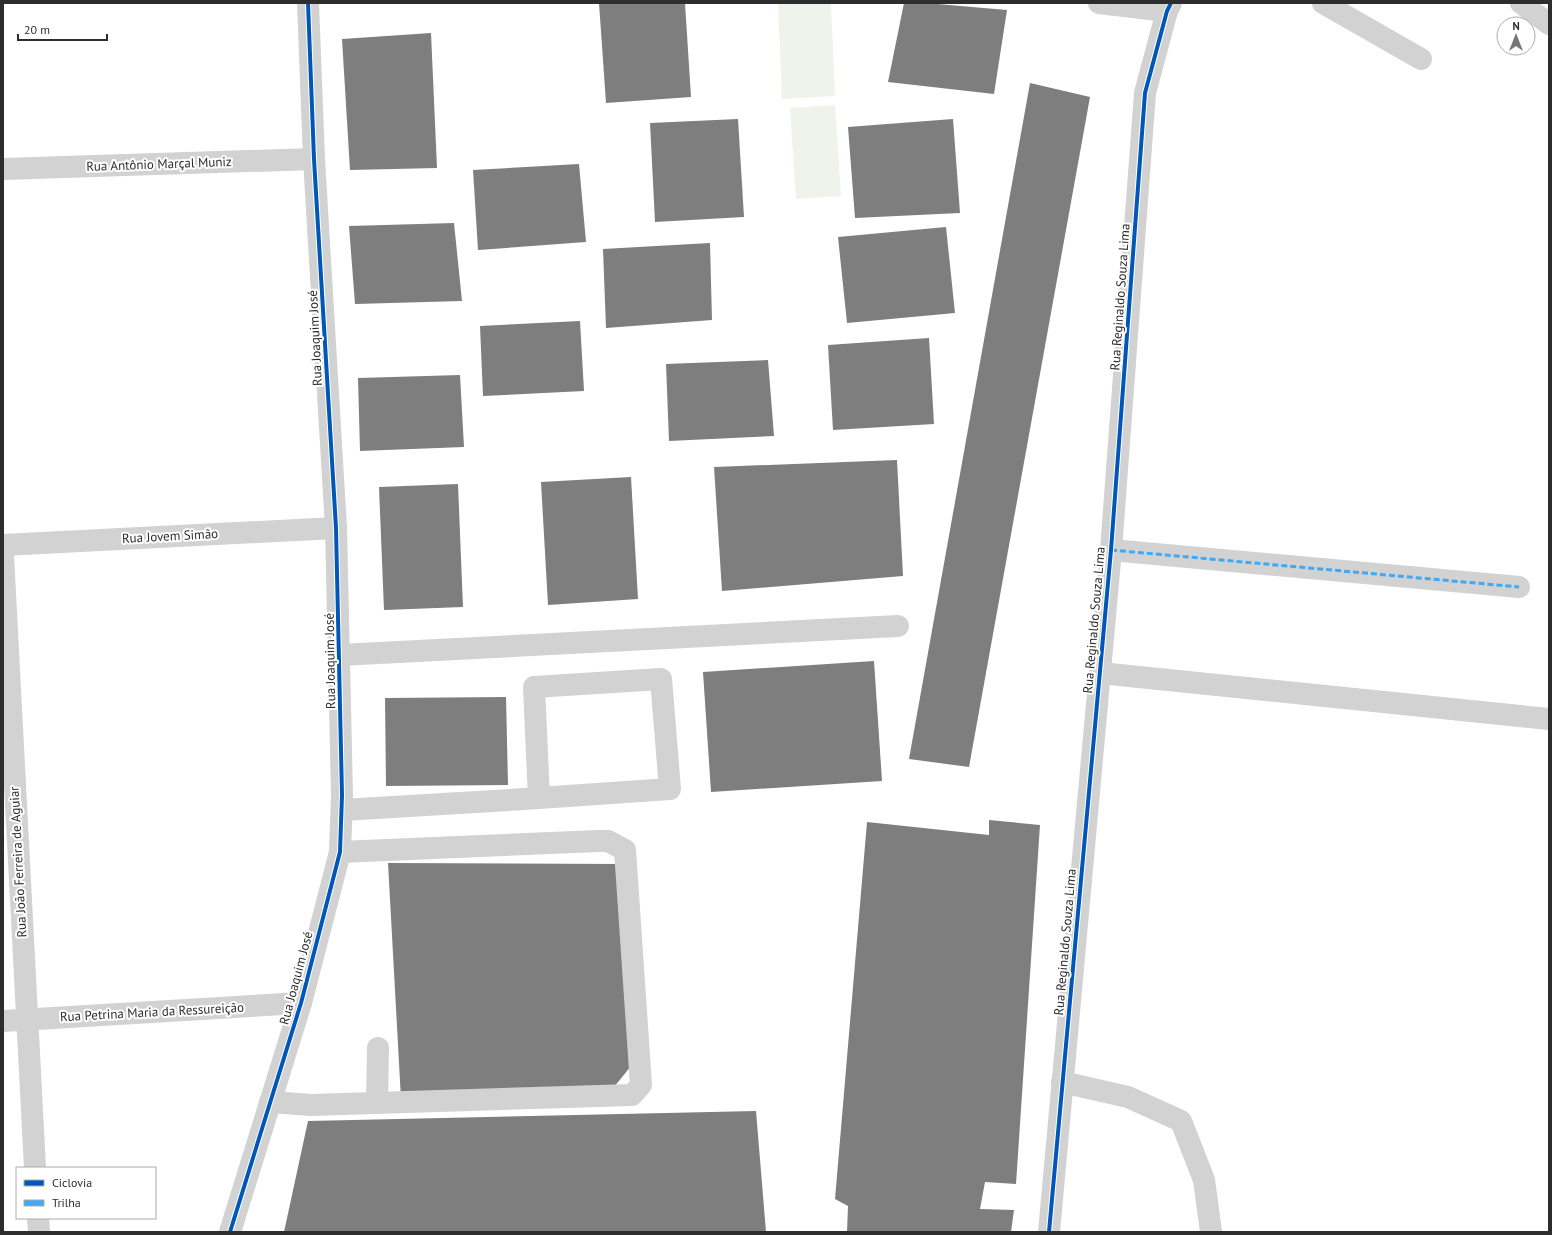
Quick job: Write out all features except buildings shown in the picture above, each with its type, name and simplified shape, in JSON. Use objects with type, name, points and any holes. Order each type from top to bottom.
[{"type":"street","name":"Rua Joaquim José","points":[[230,1232],[301,1003],[340,852],[342,810],[340,655],[336,528],[314,159],[308,3]]},
{"type":"street","points":[[1099,3],[1169,7]]},
{"type":"street","points":[[1323,3],[1421,59]]},
{"type":"street","points":[[1521,3],[1549,24]]},
{"type":"street","name":"Rua Reginaldo Souza Lima","points":[[1049,1232],[1111,550],[1145,93],[1169,7]]},
{"type":"street","name":"Rua Antônio Marçal Muniz","points":[[3,170],[314,159]]},
{"type":"street","name":"Rua Jovem Simão","points":[[3,545],[336,528]]},
{"type":"street","points":[[1111,550],[1519,587]]},
{"type":"street","name":"Rua João Ferreira de Aguiar","points":[[3,555],[26,1019],[35,1167]]},
{"type":"street","points":[[340,655],[898,626]]},
{"type":"street","points":[[1100,673],[1549,719]]},
{"type":"street","points":[[342,810],[539,798],[670,789],[661,679],[534,687],[539,798]]},
{"type":"street","points":[[270,1102],[311,1105],[632,1095],[641,1085],[625,850],[608,842],[599,841],[340,852]]},
{"type":"street","name":"Rua Petrina Maria da Ressureição","points":[[3,1021],[301,1003]]},
{"type":"street","points":[[377,1103],[378,1048]]},
{"type":"street","points":[[1062,1082],[1128,1097],[1181,1122],[1204,1180],[1211,1232]]},
{"type":"street","points":[[38,1219],[39,1232]]},
{"type":"shaded area","points":[[778,3],[831,3],[835,96],[782,99]]},
{"type":"shaded area","points":[[835,105],[841,196],[796,199],[790,108]]},
{"type":"marked path","points":[[1111,550],[1519,587]]},
{"type":"cycle path","points":[[230,1232],[301,1003],[340,852],[342,795],[336,528],[314,159],[308,3]]},
{"type":"cycle path","points":[[1049,1232],[1111,550],[1145,93],[1167,11],[1171,3]]}]
